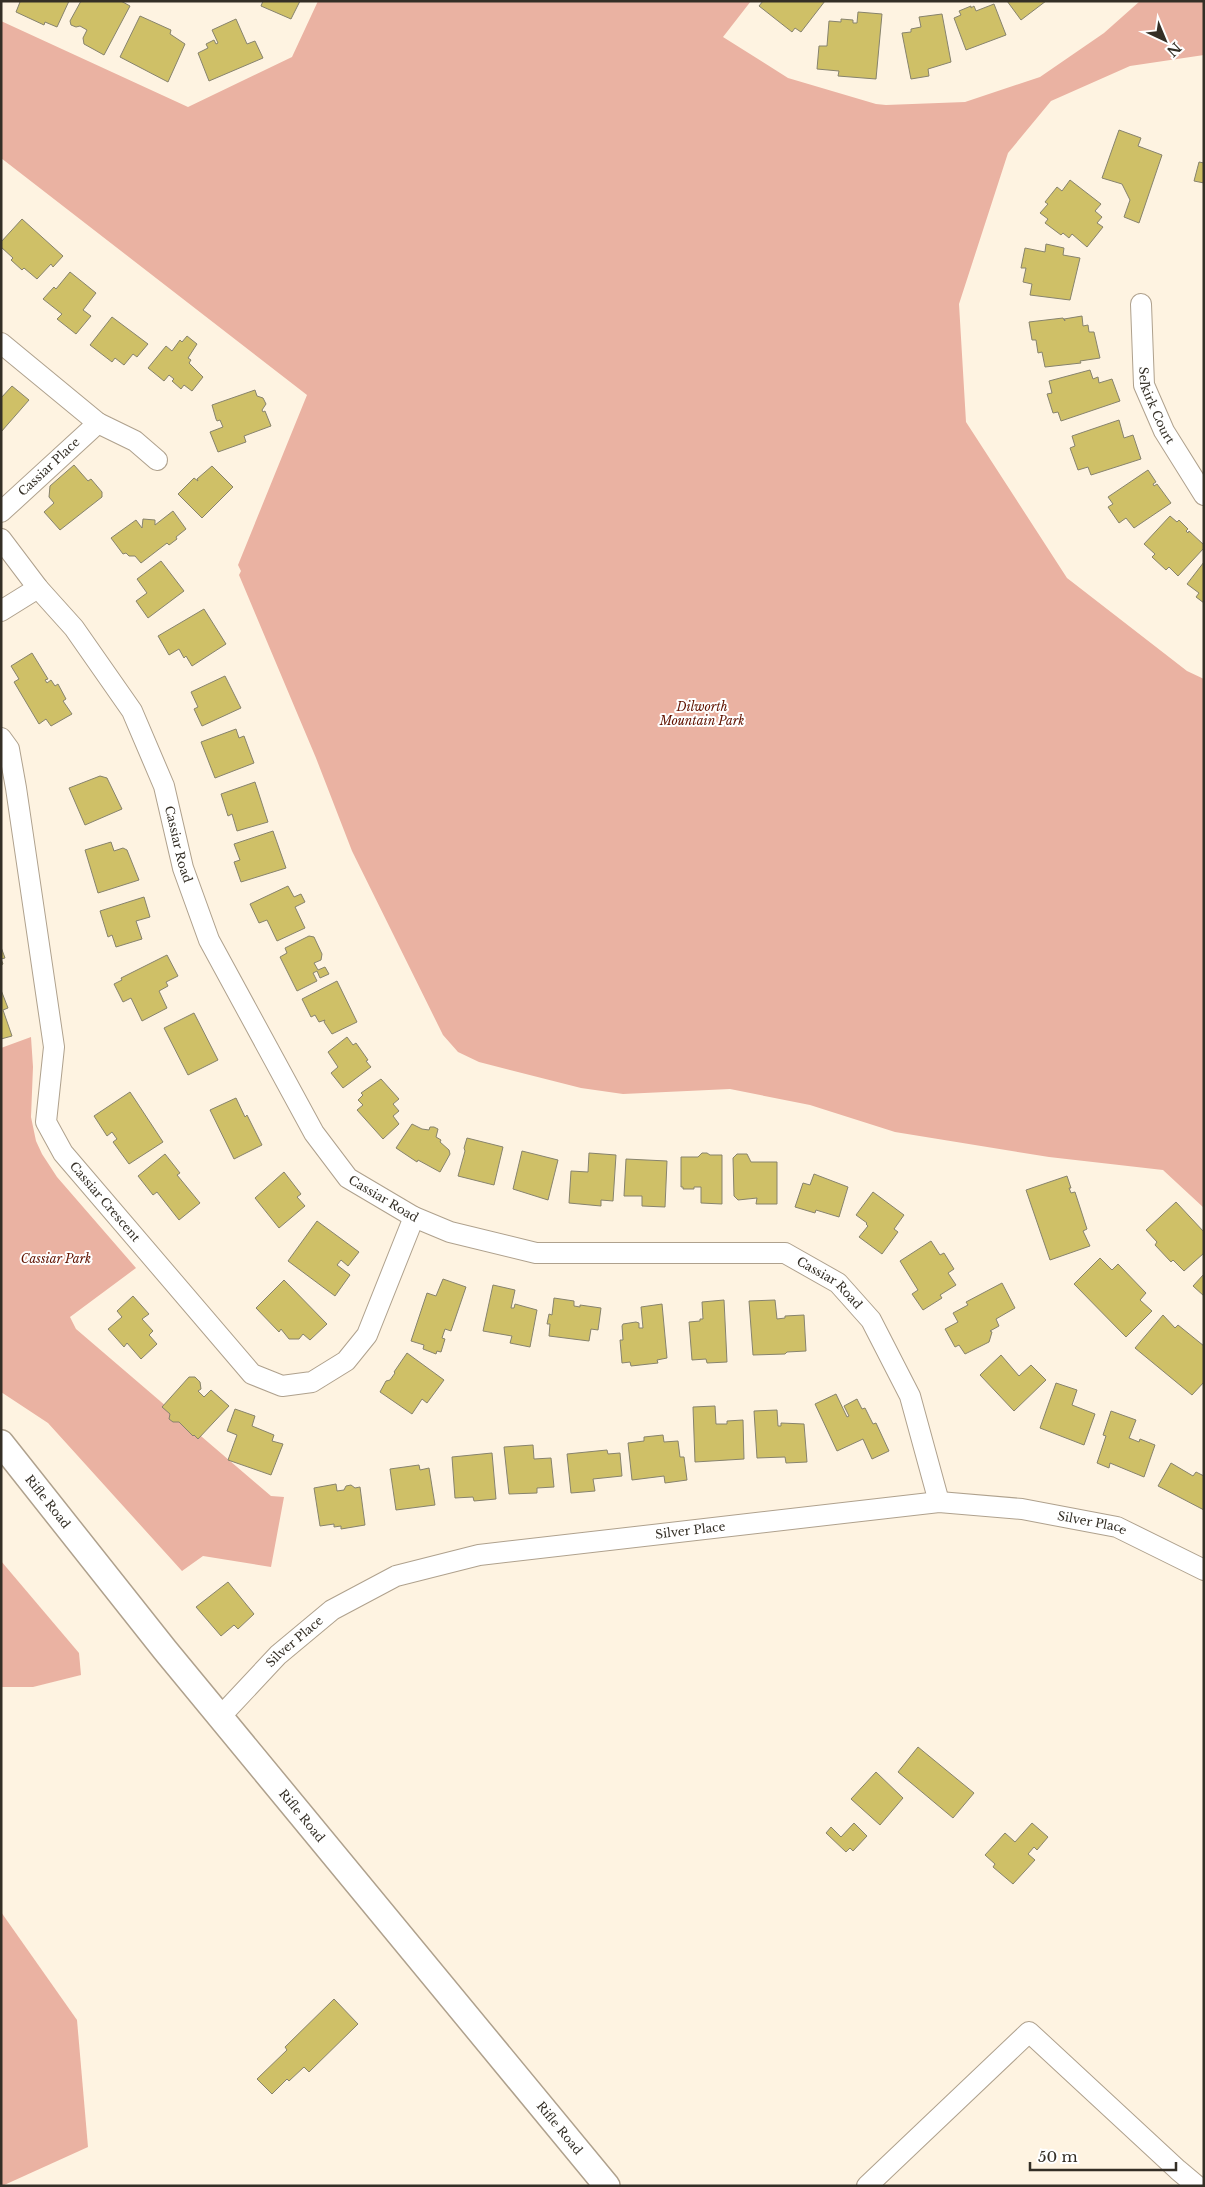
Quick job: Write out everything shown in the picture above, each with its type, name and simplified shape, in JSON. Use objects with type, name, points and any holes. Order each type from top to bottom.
[{"type":"street","name":"Selkirk Court","points":[[1141,304],[1144,385],[1164,431],[1204,494]]},
{"type":"street","points":[[1,343],[98,422],[135,441],[157,460]]},
{"type":"street","name":"Cassiar Place","points":[[1,512],[98,422]]},
{"type":"street","name":"Cassiar Road","points":[[1,540],[38,588],[74,628],[132,711],[164,786],[183,868],[209,940],[314,1133],[348,1178],[414,1217],[450,1232],[536,1253],[785,1253],[838,1283],[871,1320],[910,1396],[939,1502]]},
{"type":"street","points":[[1,611],[38,588]]},
{"type":"street","name":"Cassiar Crescent","points":[[1,738],[8,749],[16,788],[54,1047],[46,1122],[63,1153],[252,1374],[282,1386],[312,1382],[346,1361],[367,1334],[414,1217]]},
{"type":"street","name":"Rifle Road","points":[[1,1443],[220,1717],[606,2186]]},
{"type":"street","name":"Silver Place","points":[[220,1717],[278,1655],[332,1610],[396,1576],[479,1555],[939,1502],[1022,1509],[1117,1527],[1204,1570]]},
{"type":"street","points":[[867,2186],[1029,2032],[1197,2186]]},
{"type":"green space","name":"Dilworth Mountain Park","points":[[318,1],[751,1],[723,37],[788,78],[876,104],[886,105],[965,102],[1040,77],[1104,33],[1140,1],[1204,1],[1204,55],[1130,66],[1051,101],[1008,153],[959,304],[966,422],[1067,578],[1187,671],[1204,679],[1204,1208],[1163,1170],[1049,1157],[895,1132],[810,1105],[730,1089],[623,1094],[581,1088],[479,1062],[458,1052],[443,1035],[352,851],[316,758],[239,575],[241,571],[238,565],[307,395],[1,158],[1,21],[188,107],[292,57]]},
{"type":"green space","name":"Cassiar Park","points":[[31,1037],[33,1067],[31,1117],[36,1141],[57,1177],[136,1268],[70,1317],[76,1329],[271,1496],[284,1497],[271,1567],[203,1556],[182,1571],[48,1423],[1,1392],[1,1048]]},
{"type":"green space","points":[[1,1561],[79,1653],[81,1675],[33,1687],[1,1687]]},
{"type":"green space","points":[[1,1912],[77,2020],[88,2147],[2,2186]]},
{"type":"building","points":[[17,1],[69,1],[57,27],[45,22],[44,25],[16,12],[20,2]]},
{"type":"building","points":[[81,1],[121,1],[130,6],[104,55],[84,44],[83,38],[87,30],[80,26],[71,25],[70,21]]},
{"type":"building","points":[[263,1],[300,1],[291,19],[261,6]]},
{"type":"building","points":[[763,1],[825,1],[801,32],[795,28],[792,32],[759,6]]},
{"type":"building","points":[[1007,1],[1046,1],[1021,20]]},
{"type":"building","points":[[994,4],[1006,35],[966,50],[954,18],[961,15],[959,11],[971,6],[971,8],[974,6],[976,11]]},
{"type":"building","points":[[858,12],[882,14],[876,79],[838,76],[839,71],[817,69],[819,46],[827,46],[829,21],[841,22],[841,19],[853,20],[853,23],[857,23]]},
{"type":"building","points":[[942,14],[951,62],[928,69],[929,76],[911,79],[902,33],[911,32],[911,29],[921,27],[919,17]]},
{"type":"building","points":[[140,16],[171,30],[170,34],[185,44],[168,82],[120,57]]},
{"type":"building","points":[[236,19],[247,44],[255,41],[263,58],[209,81],[198,53],[208,48],[206,44],[214,40],[216,44],[218,43],[212,30]]},
{"type":"building","points":[[1119,130],[1141,138],[1138,146],[1162,155],[1139,223],[1124,217],[1130,200],[1122,184],[1102,178]]},
{"type":"building","points":[[1199,162],[1204,163],[1204,183],[1194,181]]},
{"type":"building","points":[[1070,180],[1101,204],[1095,211],[1102,217],[1097,223],[1103,227],[1087,247],[1072,234],[1069,238],[1063,233],[1061,235],[1045,223],[1048,219],[1040,213],[1048,204],[1045,202],[1057,187],[1062,191]]},
{"type":"building","points":[[22,219],[63,256],[53,267],[51,264],[37,279],[24,268],[22,270],[1,247],[1,242]]},
{"type":"building","points":[[1046,244],[1064,248],[1063,255],[1080,258],[1070,300],[1030,295],[1032,284],[1023,282],[1026,268],[1021,268],[1025,248],[1045,252]]},
{"type":"building","points":[[70,272],[96,293],[83,310],[91,316],[76,334],[57,319],[62,314],[43,299],[54,287],[56,289]]},
{"type":"building","points":[[1082,316],[1083,326],[1088,325],[1089,332],[1094,332],[1100,358],[1080,361],[1081,363],[1045,367],[1042,352],[1038,353],[1036,340],[1032,340],[1029,322],[1063,318],[1065,321],[1064,319]]},
{"type":"building","points":[[112,317],[148,344],[137,357],[133,354],[124,365],[115,358],[112,362],[90,345]]},
{"type":"building","points":[[187,336],[197,344],[188,358],[191,360],[189,363],[203,377],[192,391],[184,385],[181,389],[172,381],[174,379],[169,375],[164,381],[148,368],[166,346],[172,351],[180,340],[182,342]]},
{"type":"building","points":[[1090,370],[1093,379],[1098,377],[1099,383],[1112,379],[1120,401],[1061,421],[1058,412],[1053,413],[1047,394],[1052,393],[1049,381]]},
{"type":"building","points":[[12,386],[29,400],[1,432],[1,398]]},
{"type":"building","points":[[255,390],[257,396],[263,398],[266,404],[262,410],[263,412],[265,411],[271,426],[244,436],[246,442],[218,452],[210,432],[223,427],[220,420],[217,421],[212,405]]},
{"type":"building","points":[[1119,420],[1124,438],[1133,435],[1141,459],[1091,475],[1088,467],[1078,470],[1070,448],[1075,446],[1072,436]]},
{"type":"building","points":[[74,465],[88,481],[91,479],[102,492],[102,497],[60,530],[44,512],[54,503],[49,497],[50,486]]},
{"type":"building","points":[[212,466],[233,487],[202,518],[178,494],[194,478],[198,481],[197,479]]},
{"type":"building","points":[[1148,470],[1156,482],[1153,484],[1154,486],[1157,484],[1171,503],[1134,528],[1126,518],[1119,523],[1108,507],[1113,504],[1108,497]]},
{"type":"building","points":[[173,511],[186,529],[176,537],[177,539],[169,545],[167,543],[141,563],[135,556],[123,554],[111,538],[136,520],[142,528],[143,519],[155,520],[155,525]]},
{"type":"building","points":[[1170,516],[1177,522],[1179,520],[1188,529],[1186,531],[1188,533],[1189,531],[1204,545],[1204,548],[1178,576],[1169,567],[1166,570],[1152,557],[1155,554],[1144,544]]},
{"type":"building","points":[[161,561],[184,591],[148,618],[136,601],[147,593],[137,579]]},
{"type":"building","points":[[1204,562],[1204,603],[1196,597],[1199,593],[1187,584]]},
{"type":"building","points":[[204,609],[226,644],[192,666],[179,649],[169,655],[158,636]]},
{"type":"building","points":[[32,653],[48,679],[45,680],[47,683],[51,680],[55,686],[58,684],[66,699],[63,701],[72,714],[51,726],[46,719],[39,724],[14,682],[19,679],[11,666]]},
{"type":"building","points":[[225,676],[241,708],[202,726],[194,709],[198,707],[191,692]]},
{"type":"building","points":[[236,729],[239,738],[244,736],[254,763],[215,778],[201,742]]},
{"type":"building","points":[[100,776],[107,778],[122,809],[85,825],[69,788]]},
{"type":"building","points":[[255,782],[268,822],[237,831],[232,814],[228,816],[221,794]]},
{"type":"building","points":[[273,831],[286,868],[241,882],[234,862],[240,860],[234,844]]},
{"type":"building","points":[[111,842],[114,851],[123,848],[127,850],[139,880],[98,893],[85,850]]},
{"type":"building","points":[[288,886],[294,897],[301,894],[305,902],[295,907],[305,928],[277,941],[267,920],[259,923],[250,904]]},
{"type":"building","points":[[144,897],[150,917],[136,921],[142,939],[116,947],[112,935],[108,937],[100,911]]},
{"type":"building","points":[[309,936],[314,937],[322,954],[321,960],[314,963],[318,970],[325,967],[329,974],[320,978],[317,971],[313,973],[317,981],[297,991],[280,957],[287,953],[285,948]]},
{"type":"building","points":[[1,947],[5,958],[1,959]]},
{"type":"building","points":[[167,955],[178,976],[166,982],[168,986],[159,991],[167,1008],[142,1021],[131,998],[123,1002],[114,984],[122,980],[121,978]]},
{"type":"building","points":[[337,981],[357,1022],[332,1034],[324,1022],[325,1020],[319,1022],[315,1015],[311,1017],[302,999]]},
{"type":"building","points":[[1,990],[8,1008],[3,1010],[12,1036],[1,1039]]},
{"type":"building","points":[[194,1013],[218,1060],[188,1075],[164,1028]]},
{"type":"building","points":[[347,1037],[353,1045],[356,1043],[371,1067],[343,1088],[331,1073],[338,1067],[328,1052]]},
{"type":"building","points":[[381,1079],[399,1099],[393,1104],[399,1111],[393,1116],[399,1124],[383,1139],[357,1110],[363,1105],[358,1100],[363,1095],[361,1093]]},
{"type":"building","points":[[130,1092],[163,1142],[129,1164],[113,1142],[117,1139],[112,1132],[107,1136],[94,1116]]},
{"type":"building","points":[[236,1098],[262,1145],[234,1159],[210,1110]]},
{"type":"building","points":[[412,1124],[422,1129],[429,1130],[430,1127],[434,1127],[438,1129],[436,1137],[441,1140],[440,1142],[449,1150],[450,1154],[440,1172],[418,1160],[417,1162],[396,1148]]},
{"type":"building","points":[[467,1138],[503,1147],[494,1185],[458,1176]]},
{"type":"building","points":[[522,1151],[558,1160],[548,1200],[513,1189]]},
{"type":"building","points":[[589,1153],[616,1155],[613,1201],[601,1200],[601,1206],[569,1203],[571,1171],[588,1172]]},
{"type":"building","points":[[702,1153],[722,1155],[722,1204],[701,1203],[701,1187],[683,1189],[681,1187],[681,1157],[698,1157]]},
{"type":"building","points":[[165,1154],[180,1173],[177,1175],[200,1203],[179,1220],[157,1192],[153,1195],[138,1176]]},
{"type":"building","points":[[737,1154],[747,1154],[751,1162],[777,1162],[777,1204],[756,1204],[757,1198],[738,1200],[734,1196],[733,1158]]},
{"type":"building","points":[[626,1159],[667,1161],[665,1207],[642,1206],[642,1196],[624,1196]]},
{"type":"building","points":[[284,1172],[301,1194],[297,1197],[305,1206],[279,1228],[255,1198]]},
{"type":"building","points":[[814,1174],[848,1187],[839,1217],[816,1210],[815,1213],[795,1207],[803,1183],[810,1185]]},
{"type":"building","points":[[1067,1176],[1071,1193],[1075,1192],[1087,1229],[1083,1231],[1090,1246],[1050,1260],[1026,1190]]},
{"type":"building","points":[[873,1192],[904,1215],[894,1229],[898,1232],[882,1254],[859,1237],[868,1226],[867,1223],[856,1215]]},
{"type":"building","points":[[1176,1202],[1204,1232],[1204,1253],[1184,1271],[1173,1260],[1171,1262],[1155,1245],[1157,1242],[1146,1230]]},
{"type":"building","points":[[317,1221],[359,1252],[348,1266],[341,1260],[337,1265],[350,1275],[335,1296],[288,1261]]},
{"type":"building","points":[[931,1241],[940,1255],[944,1253],[954,1269],[948,1273],[956,1285],[940,1295],[942,1298],[923,1310],[912,1294],[918,1290],[900,1261]]},
{"type":"building","points":[[1100,1258],[1112,1270],[1118,1264],[1146,1293],[1140,1300],[1152,1311],[1126,1337],[1074,1284]]},
{"type":"building","points":[[1204,1274],[1204,1296],[1193,1286]]},
{"type":"building","points":[[443,1279],[466,1287],[451,1331],[445,1329],[442,1338],[445,1339],[441,1352],[437,1351],[436,1354],[423,1349],[424,1345],[411,1341],[427,1293],[436,1296]]},
{"type":"building","points":[[284,1280],[327,1324],[310,1340],[303,1334],[299,1339],[289,1339],[281,1329],[279,1332],[256,1308]]},
{"type":"building","points":[[1002,1283],[1015,1308],[996,1319],[999,1326],[990,1331],[992,1332],[989,1342],[965,1354],[959,1345],[955,1347],[945,1329],[958,1322],[953,1313],[968,1305],[966,1302]]},
{"type":"building","points":[[493,1285],[515,1290],[511,1308],[514,1308],[515,1304],[537,1310],[530,1347],[510,1343],[512,1336],[483,1331]]},
{"type":"building","points":[[133,1296],[149,1314],[142,1319],[153,1331],[149,1335],[157,1344],[141,1359],[127,1343],[124,1347],[108,1329],[122,1317],[117,1311]]},
{"type":"building","points":[[554,1298],[574,1301],[574,1306],[601,1308],[598,1330],[591,1329],[589,1341],[549,1336],[550,1324],[547,1324],[549,1314],[552,1315]]},
{"type":"building","points":[[724,1300],[727,1362],[707,1363],[706,1359],[692,1360],[689,1322],[703,1319],[702,1302]]},
{"type":"building","points":[[775,1300],[777,1319],[785,1318],[785,1316],[804,1315],[806,1351],[753,1355],[749,1301]]},
{"type":"building","points":[[662,1304],[667,1358],[657,1360],[658,1363],[631,1366],[630,1362],[622,1363],[620,1340],[623,1340],[623,1324],[636,1322],[639,1323],[639,1328],[643,1328],[641,1307]]},
{"type":"building","points":[[1163,1315],[1175,1328],[1178,1325],[1204,1346],[1204,1382],[1192,1395],[1135,1348]]},
{"type":"building","points":[[407,1353],[444,1380],[427,1403],[422,1399],[412,1414],[380,1392],[386,1381],[390,1380],[395,1373]]},
{"type":"building","points":[[1001,1355],[1019,1376],[1031,1365],[1046,1380],[1014,1411],[980,1375]]},
{"type":"building","points":[[189,1377],[195,1377],[200,1382],[201,1389],[198,1391],[204,1397],[211,1390],[229,1406],[198,1439],[179,1422],[173,1422],[169,1419],[170,1414],[162,1407]]},
{"type":"building","points":[[1056,1383],[1077,1390],[1072,1405],[1095,1414],[1084,1445],[1040,1428]]},
{"type":"building","points":[[836,1394],[847,1417],[849,1416],[844,1406],[857,1399],[862,1409],[865,1408],[873,1424],[876,1423],[889,1451],[872,1459],[863,1439],[837,1451],[815,1404]]},
{"type":"building","points":[[715,1406],[716,1424],[727,1424],[727,1421],[743,1420],[744,1459],[695,1462],[693,1407]]},
{"type":"building","points":[[235,1409],[255,1416],[252,1426],[274,1435],[272,1441],[283,1444],[271,1475],[228,1460],[237,1435],[227,1431]]},
{"type":"building","points":[[777,1410],[778,1426],[781,1426],[781,1423],[804,1424],[807,1462],[786,1463],[785,1457],[757,1458],[754,1411]]},
{"type":"building","points":[[1111,1411],[1136,1420],[1129,1438],[1139,1442],[1140,1439],[1155,1445],[1144,1477],[1110,1463],[1109,1468],[1097,1463],[1106,1436],[1103,1435]]},
{"type":"building","points":[[663,1435],[664,1442],[678,1441],[680,1457],[684,1457],[687,1480],[665,1483],[664,1476],[632,1480],[628,1443],[644,1441],[644,1437]]},
{"type":"building","points":[[533,1445],[534,1459],[551,1458],[554,1487],[537,1488],[537,1493],[509,1494],[504,1447]]},
{"type":"building","points":[[607,1450],[608,1454],[620,1453],[622,1476],[593,1479],[595,1491],[571,1493],[567,1454]]},
{"type":"building","points":[[492,1453],[496,1499],[474,1501],[473,1497],[455,1498],[452,1457]]},
{"type":"building","points":[[1171,1463],[1193,1476],[1196,1472],[1204,1476],[1204,1510],[1158,1486]]},
{"type":"building","points":[[419,1465],[420,1470],[429,1468],[435,1505],[396,1510],[390,1469]]},
{"type":"building","points":[[336,1484],[337,1491],[344,1490],[346,1486],[351,1485],[355,1488],[360,1487],[365,1525],[341,1529],[341,1526],[334,1527],[334,1524],[320,1526],[314,1488]]},
{"type":"building","points":[[228,1582],[254,1614],[238,1629],[234,1625],[221,1636],[196,1607]]},
{"type":"building","points":[[918,1747],[974,1793],[953,1818],[898,1772]]},
{"type":"building","points":[[876,1772],[903,1798],[880,1825],[851,1799]]},
{"type":"building","points":[[854,1823],[867,1836],[853,1851],[850,1848],[846,1852],[826,1833],[831,1827],[841,1837]]},
{"type":"building","points":[[1032,1823],[1048,1837],[1037,1850],[1034,1847],[1028,1854],[1035,1860],[1013,1884],[993,1867],[995,1864],[985,1855],[1005,1833],[1015,1842]]},
{"type":"building","points":[[334,1999],[358,2024],[309,2072],[304,2067],[289,2081],[287,2079],[272,2094],[257,2079],[287,2050],[285,2047]]}]
